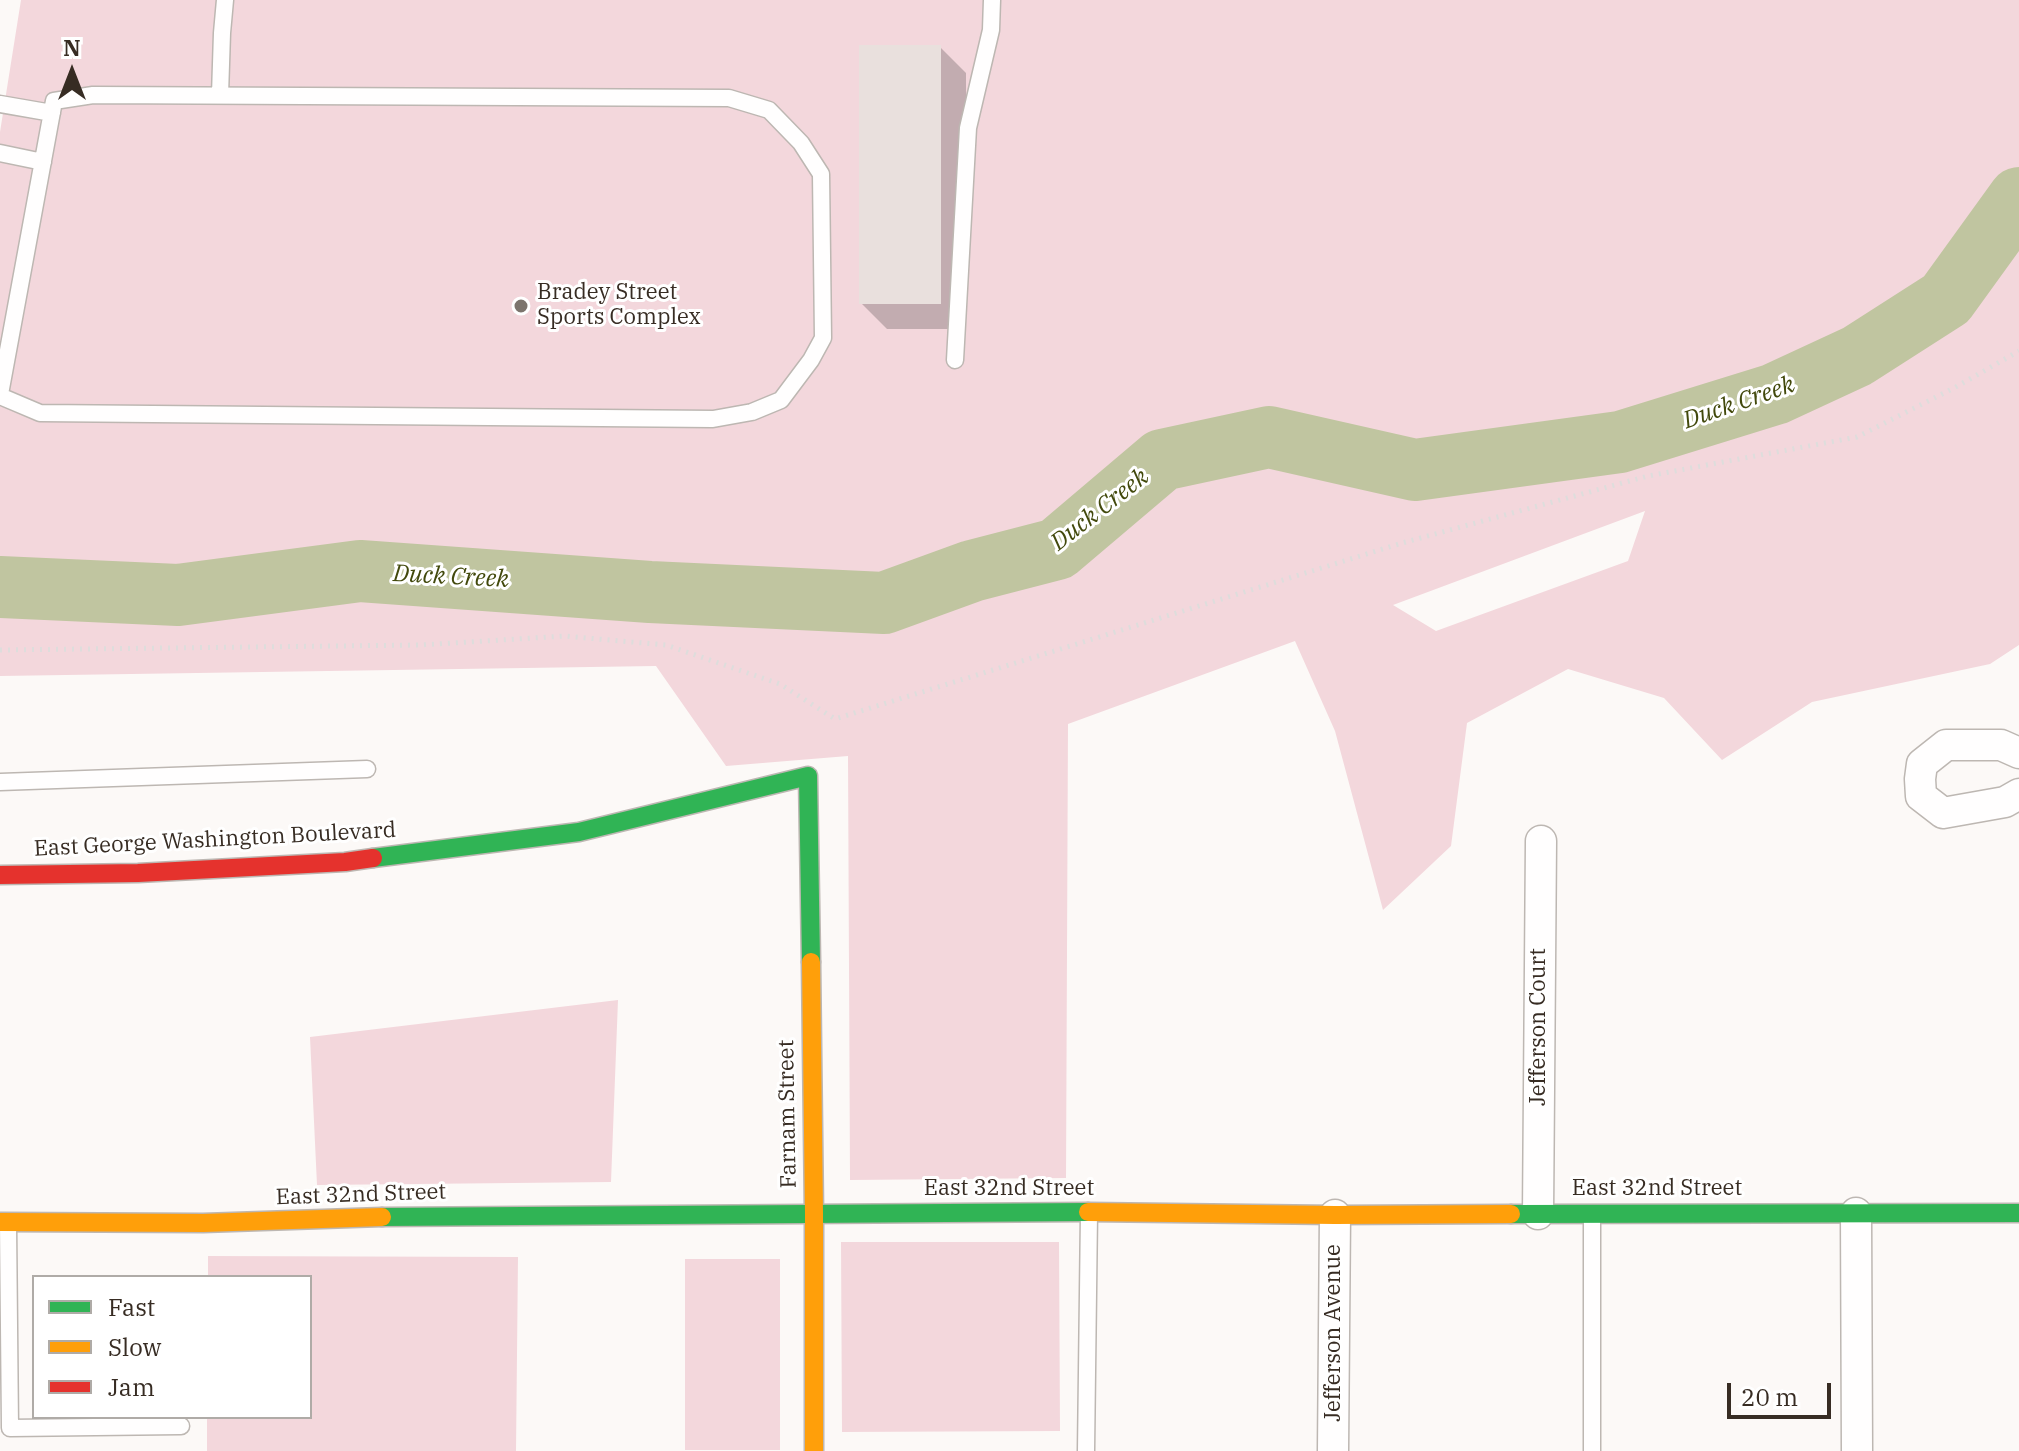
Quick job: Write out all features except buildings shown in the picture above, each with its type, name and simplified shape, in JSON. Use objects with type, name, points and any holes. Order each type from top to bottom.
[{"type":"street","points":[[2019,753],[2001,745],[1946,745],[1922,764],[1920,779],[1921,796],[1943,813],[2005,802],[2019,794]]},
{"type":"street","name":"East George Washington Boulevard","points":[[0,875],[138,873],[345,862],[579,832],[808,776]]},
{"type":"street","name":"Farnam Street","points":[[808,776],[814,1451]]},
{"type":"street","name":"Jefferson Court","points":[[1538,1214],[1541,841]]},
{"type":"street","name":"East 32nd Street","points":[[4,1222],[203,1223],[429,1216],[1089,1212],[1335,1215],[2019,1213]]},
{"type":"street","points":[[1856,1213],[1857,1451]]},
{"type":"street","name":"Jefferson Avenue","points":[[1333,1451],[1335,1215]]},
{"type":"lane","points":[[220,95],[225,0]]},
{"type":"lane","points":[[955,360],[968,128],[991,30],[992,0]]},
{"type":"lane","points":[[93,95],[220,95],[729,98],[769,110],[801,143],[821,174],[823,338],[811,360],[781,400],[752,412],[713,419],[40,413],[0,395],[54,101],[93,95]]},
{"type":"lane","points":[[0,104],[52,113]]},
{"type":"lane","points":[[0,153],[43,162]]},
{"type":"lane","points":[[0,782],[367,769]]},
{"type":"lane","points":[[1086,1451],[1089,1212]]},
{"type":"lane","points":[[1592,1213],[1592,1451]]},
{"type":"lane","points":[[4,1222],[10,1428],[181,1426]]},
{"type":"path","points":[[0,650],[420,645],[564,636],[666,645],[780,684],[835,719],[1402,543],[1648,476],[1857,437],[2019,351]]},
{"type":"shaded area","points":[[21,0],[2019,0],[2019,645],[1990,664],[1812,702],[1722,760],[1664,698],[1568,669],[1467,723],[1451,846],[1383,910],[1335,731],[1295,641],[1068,724],[1066,1178],[850,1180],[848,756],[726,766],[656,666],[0,676],[0,132]],"holes":[[[1645,511],[1628,561],[1436,631],[1393,605]]]},
{"type":"shaded area","points":[[618,1000],[611,1182],[317,1185],[310,1037]]},
{"type":"shaded area","points":[[841,1242],[1059,1242],[1060,1431],[842,1432]]},
{"type":"shaded area","points":[[208,1256],[518,1257],[516,1451],[207,1451],[207,1419],[312,1419],[312,1275],[208,1275]]},
{"type":"shaded area","points":[[685,1259],[780,1259],[780,1450],[685,1450]]},
{"type":"waterway","name":"Duck Creek","points":[[0,587],[178,595],[360,571],[650,592],[884,603],[972,571],[1057,549],[1162,460],[1269,437],[1415,470],[1620,442],[1775,394],[1857,356],[1946,299],[2019,198]]},
{"type":"traffic: fast","points":[[373,858],[579,832],[808,776],[811,962]]},
{"type":"traffic: fast","points":[[382,1217],[1088,1212]]},
{"type":"traffic: fast","points":[[1511,1214],[2019,1213]]},
{"type":"traffic: slow","points":[[811,962],[814,1451]]},
{"type":"traffic: slow","points":[[1088,1212],[1511,1214]]},
{"type":"traffic: slow","points":[[0,1222],[203,1223],[382,1217]]},
{"type":"traffic: jam","points":[[0,875],[138,873],[373,858]]},
{"type":"place","name":"Bradey Street Sports Complex","points":[[521,306]]}]
